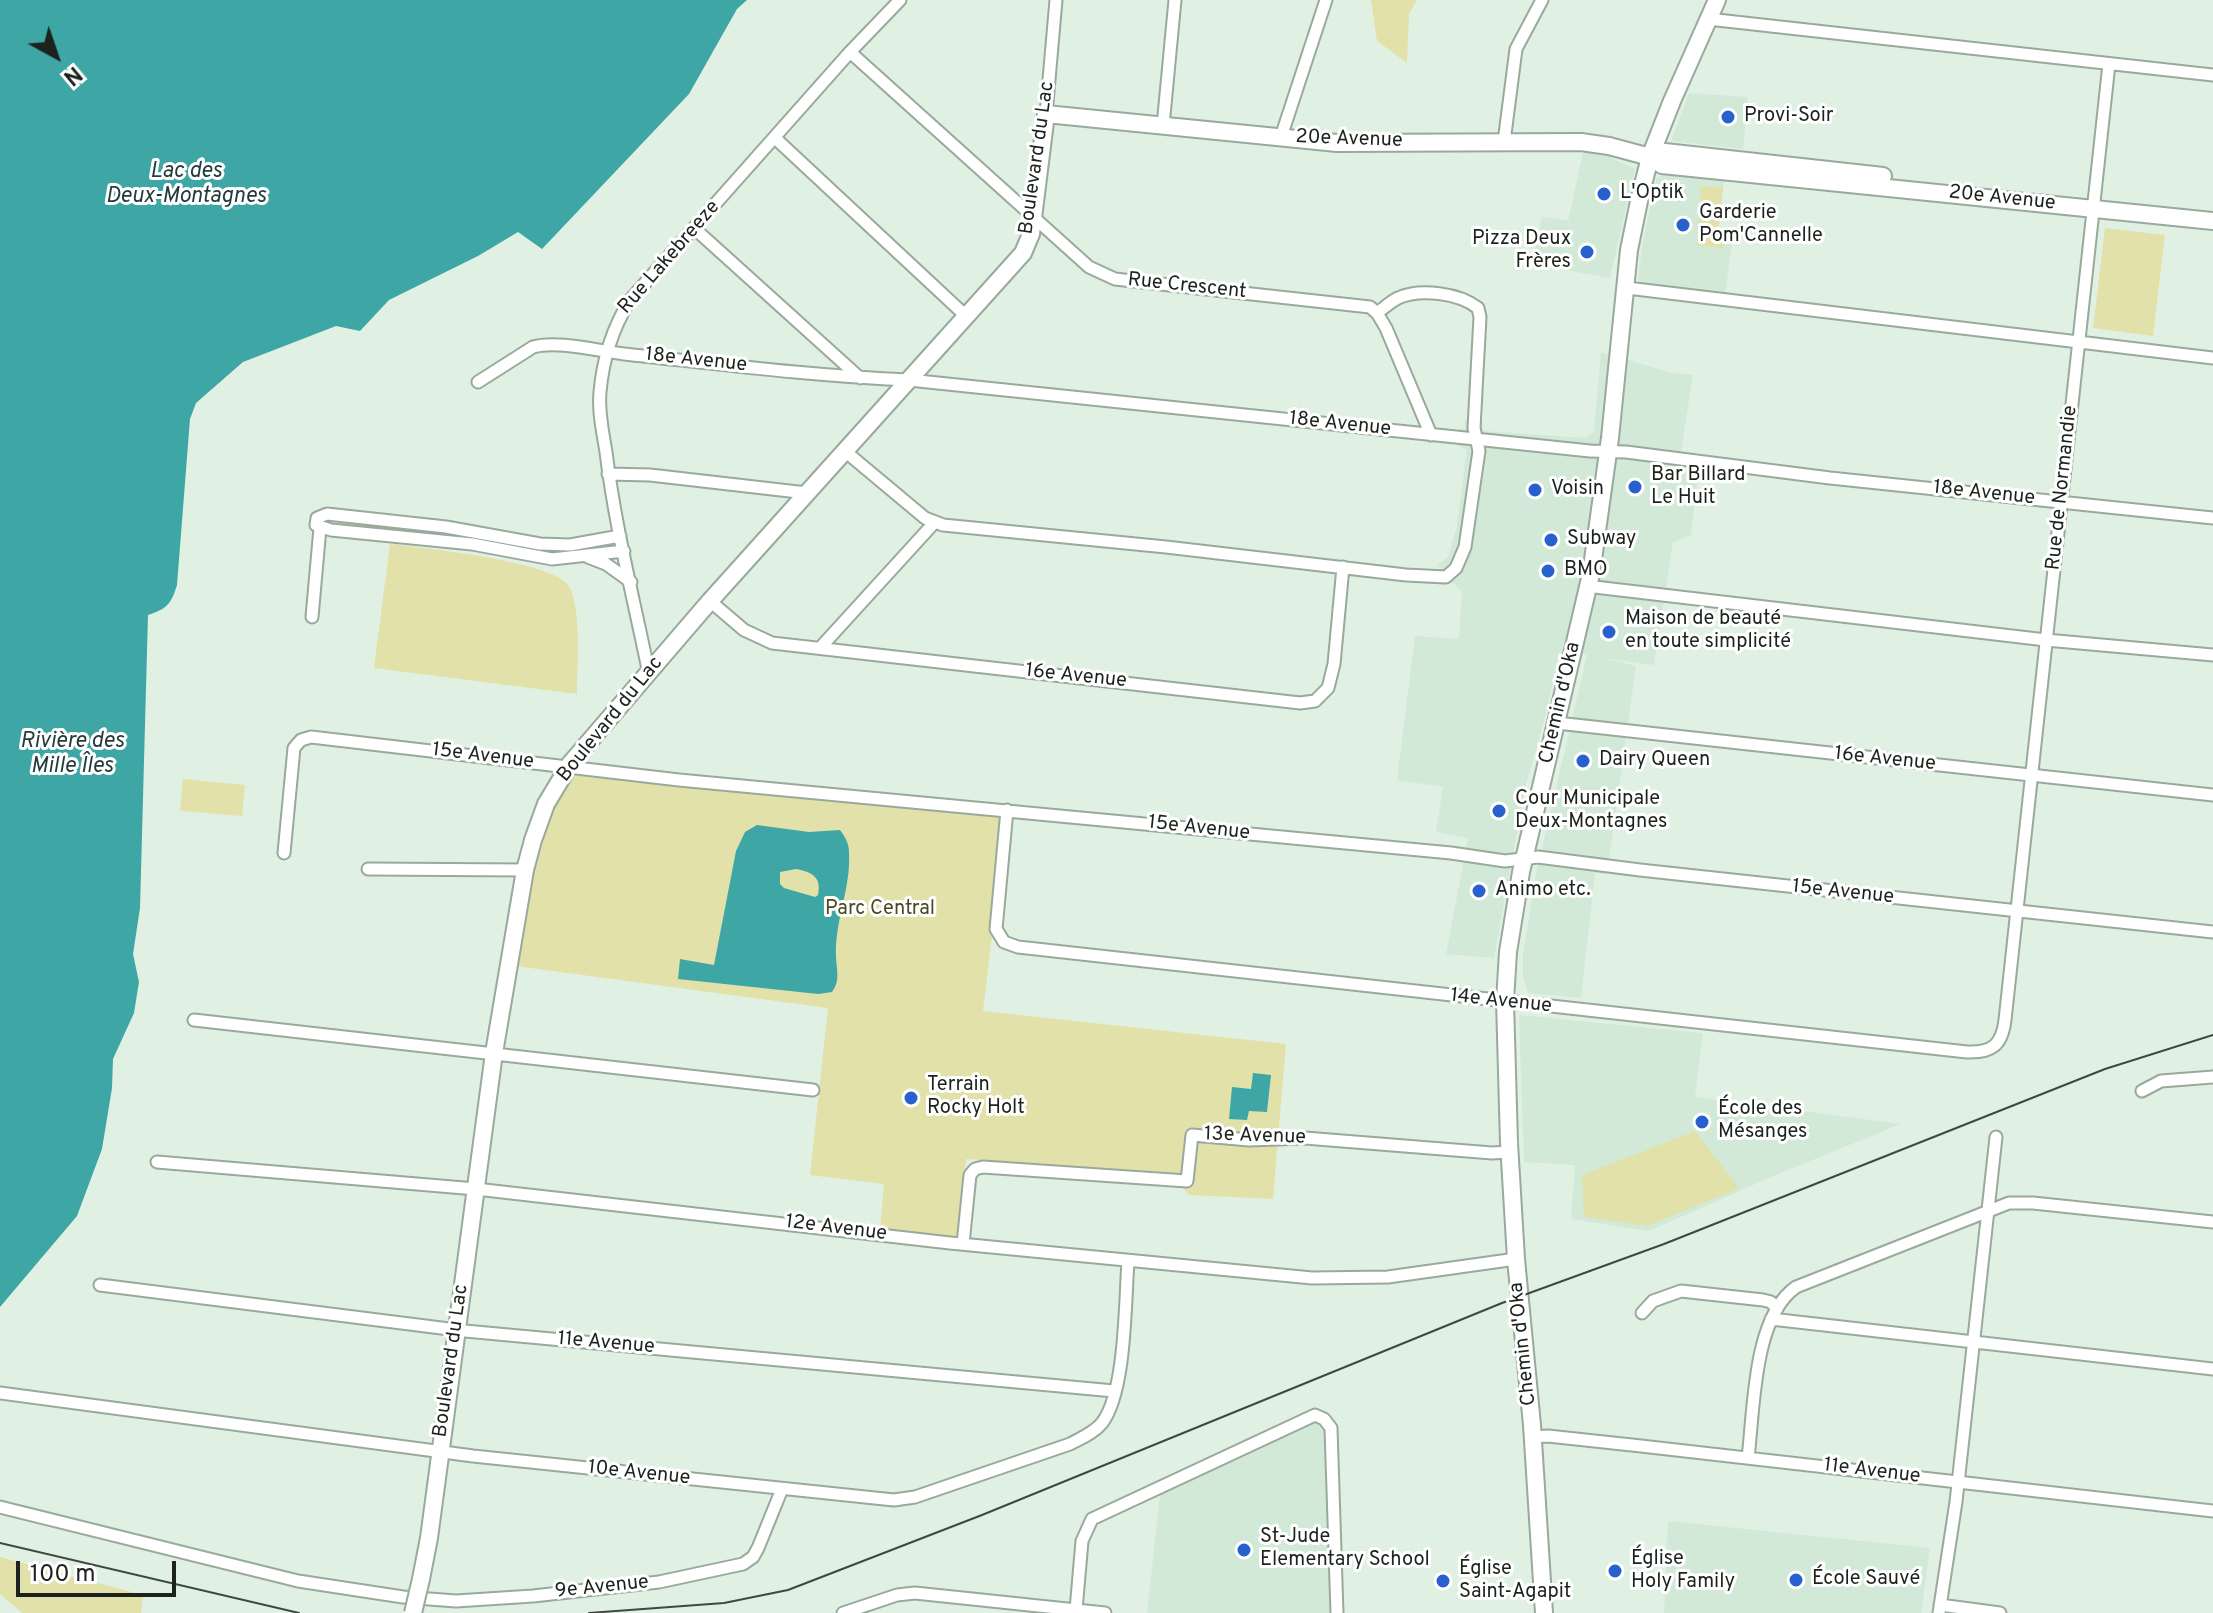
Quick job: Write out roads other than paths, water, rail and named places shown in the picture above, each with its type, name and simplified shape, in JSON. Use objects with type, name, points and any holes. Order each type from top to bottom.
[{"type":"street","name":"Rue Lakebreeze","points":[[649,674],[608,474],[599,395],[606,352],[616,322],[630,300],[900,0]]},
{"type":"street","name":"Boulevard du Lac","points":[[413,1613],[421,1579],[494,1053],[525,870],[546,804],[568,767],[710,601],[1023,253],[1031,234],[1056,0]]},
{"type":"street","points":[[1163,126],[1175,0]]},
{"type":"street","points":[[1281,137],[1326,0]]},
{"type":"street","points":[[1504,142],[1516,49],[1542,0]]},
{"type":"street","name":"Chemin d'Oka","points":[[1544,1613],[1509,1152],[1505,1003],[1511,930],[1524,858],[1593,564],[1629,250],[1650,157],[1717,0]]},
{"type":"street","points":[[1708,19],[2213,75]]},
{"type":"street","name":"Rue Crescent","points":[[850,52],[1089,267],[1115,279],[1351,304],[1370,307],[1377,313]]},
{"type":"street","name":"Rue de Normandie","points":[[2015,912],[2109,64]]},
{"type":"street","name":"20e Avenue","points":[[1046,114],[1337,143],[1589,143],[1650,157],[1662,165],[2093,203],[2213,210]]},
{"type":"street","points":[[775,138],[967,317]]},
{"type":"street","name":"20e Avenue","points":[[2093,203],[2213,221]]},
{"type":"street","points":[[695,229],[860,378]]},
{"type":"street","points":[[1627,288],[2213,358]]},
{"type":"street","points":[[846,452],[934,523],[1436,578],[1451,574],[1465,547],[1479,451],[1474,428],[1480,317],[1478,308],[1460,297],[1413,293],[1395,299],[1377,313],[1431,435]]},
{"type":"street","name":"18e Avenue","points":[[478,382],[533,347],[544,344],[1431,435],[1626,452],[1830,478],[2213,518]]},
{"type":"street","points":[[608,474],[650,475],[807,493]]},
{"type":"street","points":[[620,536],[570,545],[540,544],[446,527],[327,514],[317,518],[316,525],[320,528],[472,544],[552,559],[624,551]]},
{"type":"street","points":[[820,648],[934,523]]},
{"type":"street","points":[[312,617],[320,528]]},
{"type":"street","points":[[588,557],[606,564],[631,582]]},
{"type":"street","name":"16e Avenue","points":[[710,601],[744,630],[772,643],[1300,703],[1315,701],[1328,688],[1334,664],[1343,567]]},
{"type":"street","points":[[1586,586],[2046,640],[2213,655]]},
{"type":"street","name":"16e Avenue","points":[[1557,723],[2213,795]]},
{"type":"street","name":"15e Avenue","points":[[284,853],[294,748],[301,740],[311,737],[568,767],[1451,853],[1505,861],[1538,857],[2213,932]]},
{"type":"street","name":"14e Avenue","points":[[1007,810],[996,925],[999,937],[1007,944],[1042,951],[1967,1052],[1986,1052],[1999,1043],[2004,1030],[2015,912]]},
{"type":"street","points":[[368,869],[525,870]]},
{"type":"street","points":[[194,1020],[813,1090]]},
{"type":"street","points":[[2142,1091],[2161,1081],[2213,1077]]},
{"type":"street","name":"13e Avenue","points":[[963,1244],[970,1175],[975,1169],[983,1167],[1187,1181],[1192,1135],[1256,1140],[1305,1138],[1509,1152]]},
{"type":"street","points":[[1996,1137],[1940,1609],[2000,1613]]},
{"type":"street","name":"12e Avenue","points":[[157,1162],[476,1189],[963,1244],[1312,1278],[1388,1277],[1516,1259]]},
{"type":"street","points":[[1748,1458],[1762,1345],[1785,1295],[1816,1278],[2009,1203],[2213,1222]]},
{"type":"street","name":"10e Avenue","points":[[0,1393],[439,1452],[894,1500],[915,1497],[1070,1444],[1091,1433],[1103,1421],[1120,1366],[1128,1261]]},
{"type":"street","name":"11e Avenue","points":[[100,1285],[457,1330],[1114,1391]]},
{"type":"street","points":[[1642,1313],[1653,1301],[1681,1291],[1763,1300],[1771,1302],[1774,1314]]},
{"type":"street","points":[[1774,1314],[1973,1343],[2213,1369]]},
{"type":"street","points":[[1076,1610],[1082,1541],[1092,1519],[1315,1415],[1324,1419],[1331,1428],[1337,1613]]},
{"type":"street","name":"11e Avenue","points":[[1531,1437],[1548,1436],[2213,1511]]},
{"type":"street","name":"9e Avenue","points":[[0,1507],[298,1581],[390,1596],[456,1601],[659,1582],[743,1564],[753,1557],[758,1548],[782,1489]]},
{"type":"street","points":[[843,1613],[897,1595],[915,1593],[1105,1613]]},
{"type":"water","name":"Lac des Deux-Montagnes","points":[[0,0],[747,0],[737,9],[689,94],[542,249],[518,232],[478,256],[389,300],[360,331],[336,326],[243,362],[196,403],[190,419],[177,585],[167,605],[148,615],[140,908],[133,954],[139,982],[134,1013],[113,1059],[112,1088],[102,1149],[77,1216],[0,1307]]},
{"type":"water","points":[[757,825],[809,832],[840,830],[845,838],[849,850],[848,879],[836,942],[837,979],[832,992],[818,994],[678,979],[680,959],[714,965],[736,851],[745,832]],"holes":[[[796,869],[811,874],[817,880],[818,895],[815,897],[780,884],[780,872]]]},
{"type":"water","points":[[1253,1073],[1271,1075],[1267,1112],[1249,1111],[1247,1120],[1229,1119],[1232,1087],[1251,1089]]},
{"type":"tram line","points":[[589,1613],[724,1603],[788,1590],[982,1515],[1502,1303],[1664,1244],[2105,1069],[2213,1035]]},
{"type":"tram line","points":[[0,1543],[299,1613]]},
{"type":"place","name":"Provi-Soir","points":[[1728,117]]},
{"type":"place","name":"L'Optik","points":[[1604,194]]},
{"type":"place","name":"Garderie Pom'Cannelle","points":[[1683,225]]},
{"type":"place","name":"Pizza Deux Frères","points":[[1587,252]]},
{"type":"place","name":"Bar Billard Le Huit","points":[[1635,487]]},
{"type":"place","name":"Voisin","points":[[1535,490]]},
{"type":"place","name":"Subway","points":[[1551,540]]},
{"type":"place","name":"BMO","points":[[1548,571]]},
{"type":"place","name":"Maison de beauté en toute simplicité","points":[[1609,632]]},
{"type":"place","name":"Dairy Queen","points":[[1583,761]]},
{"type":"place","name":"Cour Municipale Deux-Montagnes","points":[[1499,811]]},
{"type":"place","name":"Animo etc.","points":[[1479,891]]},
{"type":"place","name":"Terrain Rocky Holt","points":[[911,1098]]},
{"type":"place","name":"École des Mésanges","points":[[1702,1122]]},
{"type":"place","name":"St-Jude Elementary School","points":[[1244,1550]]},
{"type":"place","name":"Église Holy Family","points":[[1615,1571]]},
{"type":"place","name":"École Sauvé","points":[[1796,1580]]},
{"type":"place","name":"Église Saint-Agapit","points":[[1443,1581]]},
{"type":"water label","name":"Rivière des Mille Îles","points":[[72,756]]},
{"type":"park label","name":"Parc Central","points":[[880,910]]}]
